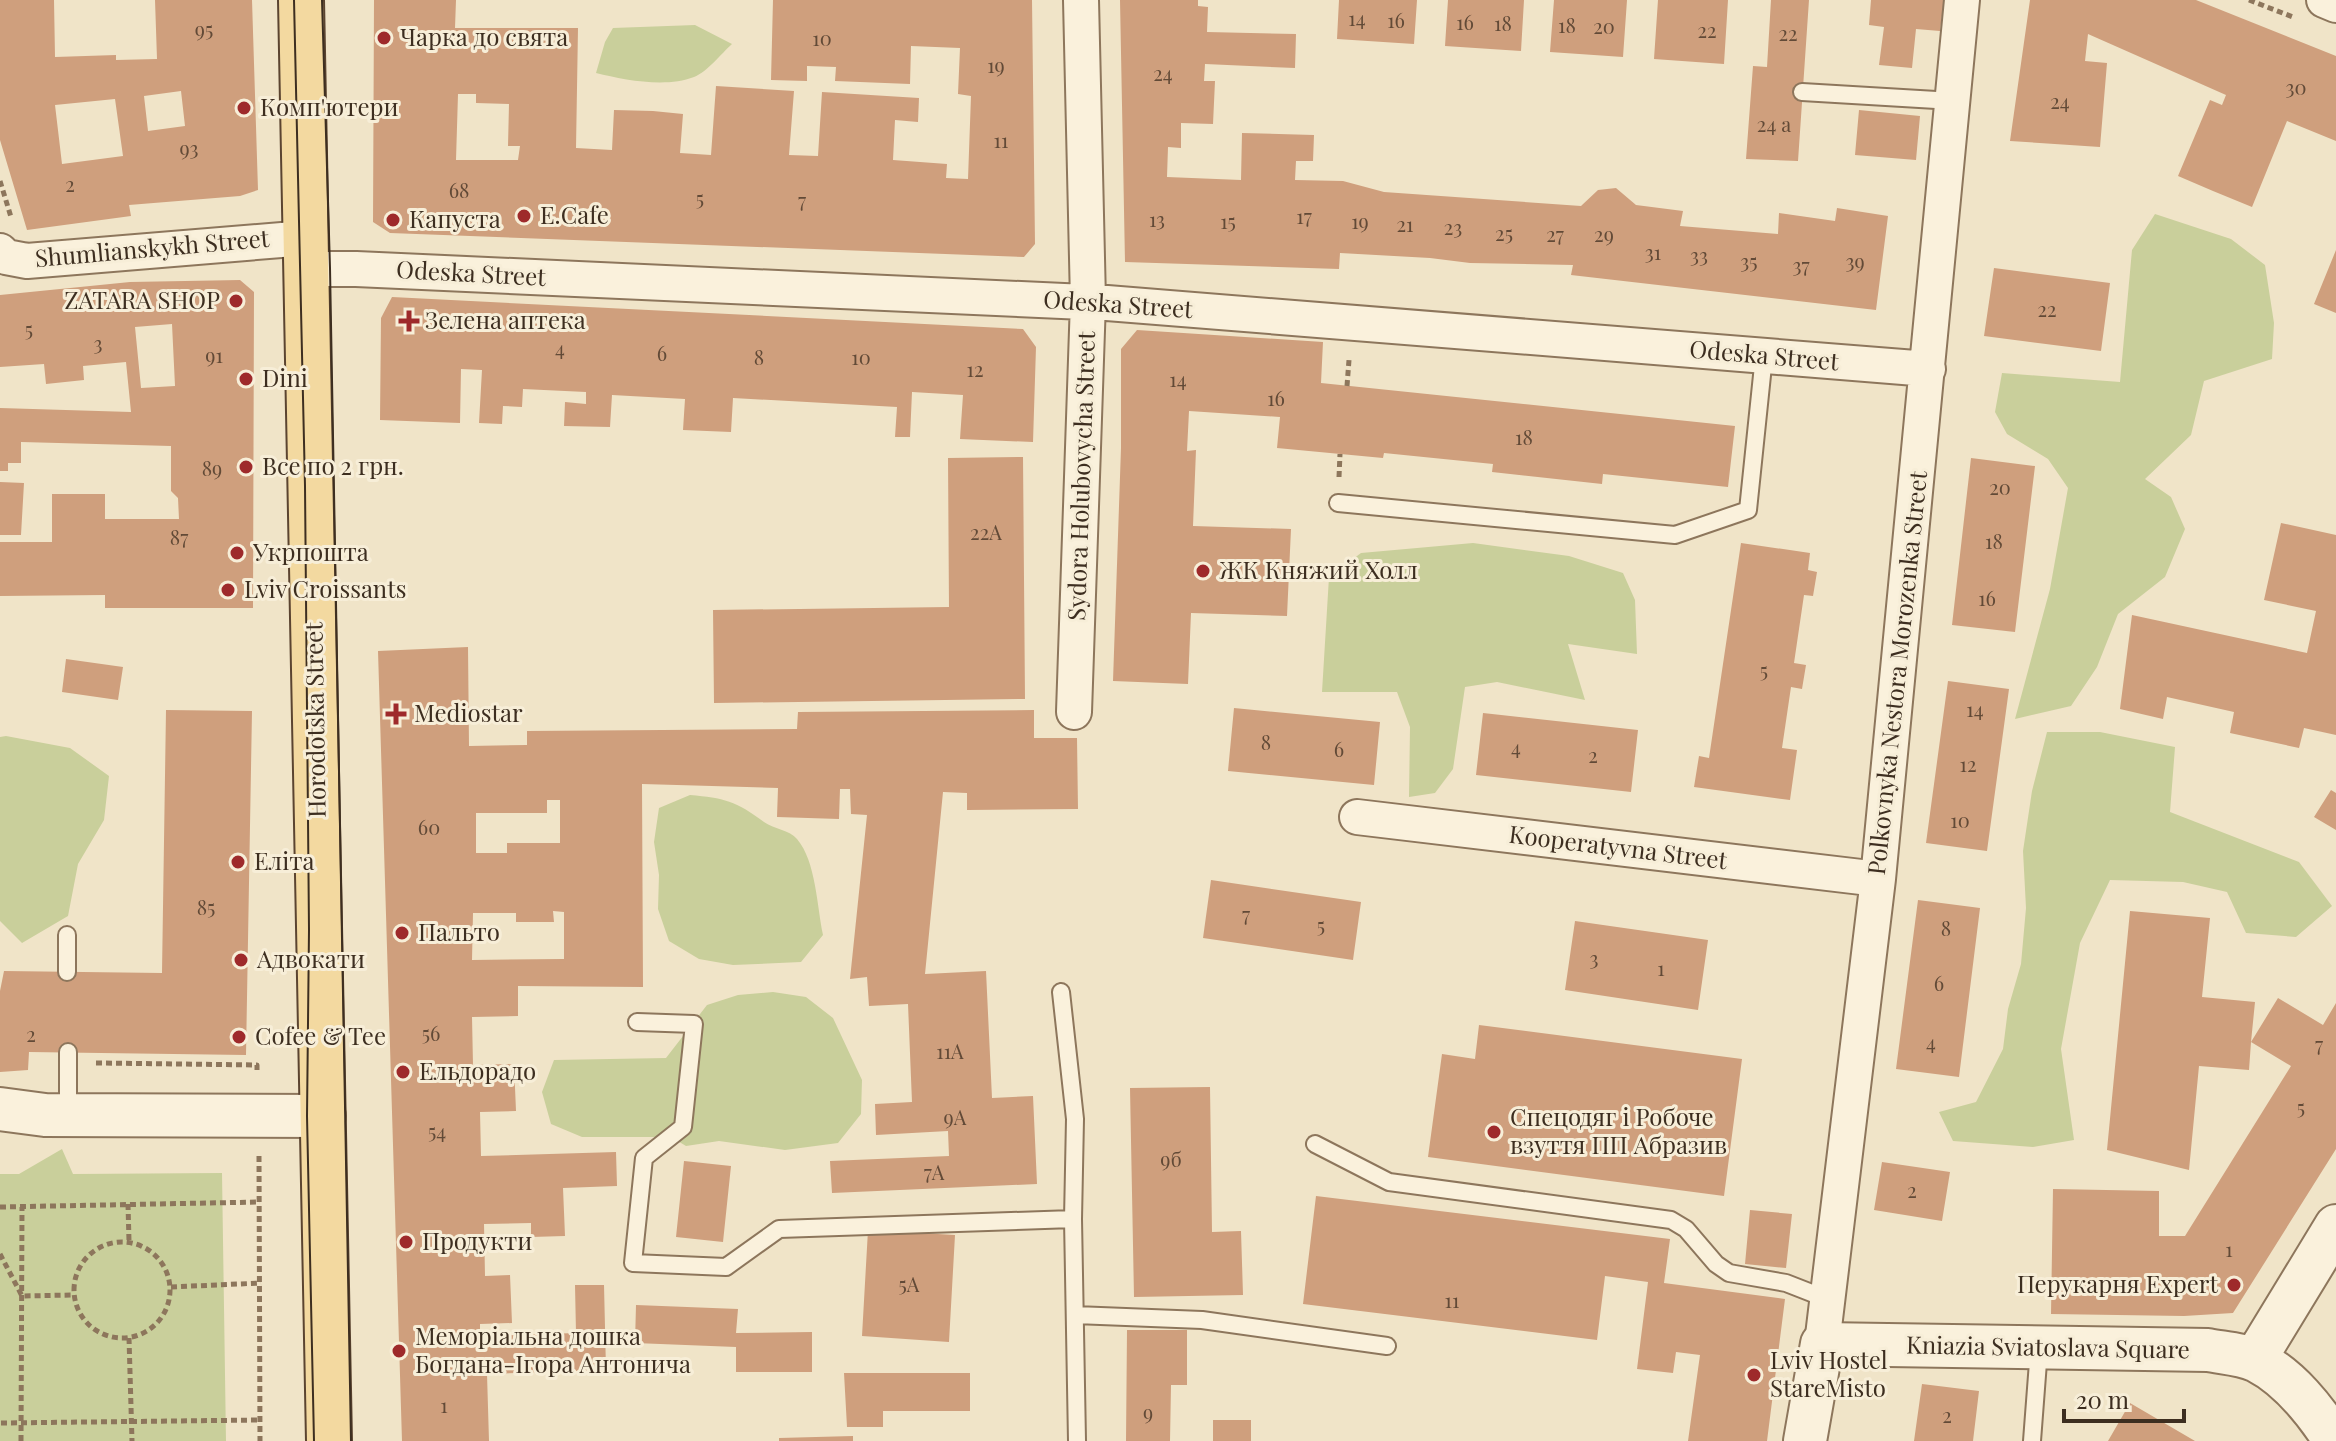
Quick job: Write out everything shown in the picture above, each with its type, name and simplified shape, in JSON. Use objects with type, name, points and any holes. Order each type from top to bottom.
[{"type":"main road","name":"Horodotska Street","points":[[301,0],[329,1441]]},
{"type":"street","name":"Sydora Holubovycha Street","points":[[1074,712],[1088,301],[1081,0]]},
{"type":"street","name":"Polkovnyka Nestora Morozenka Street","points":[[1822,1344],[1878,879],[1962,0]]},
{"type":"street","points":[[2324,0],[2336,5]]},
{"type":"street","name":"Shumlianskykh Street","points":[[0,251],[6,257],[27,261],[306,253]]},
{"type":"street","name":"Odeska Street","points":[[306,253],[372,269],[1088,301],[1928,369]]},
{"type":"street","name":"Kooperatyvna Street","points":[[1357,817],[1878,879]]},
{"type":"street","points":[[0,1109],[69,1115],[324,1116]]},
{"type":"street","points":[[2255,1359],[2336,1226]]},
{"type":"street","points":[[1805,1441],[1822,1344]]},
{"type":"street","name":"Kniazia Sviatoslava Square","points":[[1822,1344],[2208,1350],[2255,1359],[2288,1382],[2321,1419],[2335,1441]]},
{"type":"lane","points":[[1802,92],[1953,101]]},
{"type":"lane","points":[[1338,503],[1675,535],[1748,510],[1764,356]]},
{"type":"lane","points":[[67,935],[67,972]]},
{"type":"lane","points":[[1061,992],[1075,1119],[1073,1219],[1077,1441]]},
{"type":"lane","points":[[637,1022],[694,1024],[683,1127],[644,1158],[633,1263],[726,1267],[779,1229],[1073,1219]]},
{"type":"lane","points":[[68,1058],[69,1115]]},
{"type":"lane","points":[[1315,1144],[1389,1182],[1671,1220],[1686,1229],[1716,1264],[1729,1273],[1786,1283],[1827,1299]]},
{"type":"lane","points":[[1075,1315],[1202,1320],[1387,1346]]},
{"type":"lane","points":[[2032,1441],[2039,1347]]},
{"type":"path","points":[[68,1058],[257,1065],[260,1441]]},
{"type":"path","points":[[0,1207],[260,1202]]},
{"type":"path","points":[[128,1204],[129,1241]]},
{"type":"path","points":[[21,1441],[22,1207]]},
{"type":"path","points":[[129,1241],[145,1247],[158,1257],[167,1271],[171,1287],[169,1302],[164,1315],[143,1334],[114,1338],[99,1333],[87,1323],[74,1295],[75,1280],[81,1265],[91,1253],[104,1245],[129,1241]]},
{"type":"path","points":[[0,1254],[22,1296]]},
{"type":"path","points":[[171,1287],[261,1283]]},
{"type":"path","points":[[22,1296],[74,1295]]},
{"type":"path","points":[[129,1338],[132,1441]]},
{"type":"path","points":[[1,1423],[260,1420]]},
{"type":"green space","points":[[695,25],[732,44],[699,75],[658,82],[596,73],[605,42],[613,28]]},
{"type":"green space","points":[[2155,214],[2231,239],[2265,265],[2274,323],[2272,359],[2204,381],[2191,435],[2145,479],[2171,497],[2185,529],[2165,577],[2118,614],[2097,667],[2071,706],[2015,719],[2050,589],[2068,488],[2048,459],[2007,434],[1995,412],[2002,373],[2120,382],[2132,250]]},
{"type":"green space","points":[[1473,543],[1569,556],[1623,573],[1635,600],[1637,654],[1568,644],[1585,700],[1497,682],[1465,687],[1453,769],[1435,793],[1409,797],[1410,727],[1397,692],[1322,692],[1329,577],[1361,553]]},
{"type":"green space","points":[[2047,732],[2100,732],[2175,747],[2170,812],[2299,862],[2332,906],[2296,937],[2246,933],[2227,892],[2183,882],[2110,880],[2080,943],[2061,1049],[2074,1140],[2033,1147],[1953,1141],[1939,1112],[1976,1102],[2003,1049],[2008,1009],[2021,964],[2026,908],[2023,851],[2032,791]]},
{"type":"green space","points":[[0,737],[70,748],[109,776],[104,820],[78,864],[68,916],[22,943],[0,921]]},
{"type":"green space","points":[[690,795],[721,799],[737,805],[794,836],[803,848],[812,872],[823,935],[801,962],[733,965],[699,959],[669,941],[658,909],[659,875],[654,842],[659,808]]},
{"type":"green space","points":[[773,992],[806,997],[833,1018],[862,1080],[861,1114],[838,1143],[785,1150],[719,1141],[686,1146],[671,1137],[582,1137],[551,1124],[542,1092],[554,1060],[666,1058],[707,1005],[738,995]]},
{"type":"green space","points":[[62,1149],[73,1174],[222,1173],[226,1441],[0,1441],[0,1174],[19,1174]]},
{"type":"building","points":[[0,0],[54,0],[55,57],[116,55],[116,60],[157,59],[155,0],[252,0],[258,190],[240,196],[129,205],[131,216],[27,230],[0,140]],"holes":[[[181,91],[185,126],[148,131],[144,96]],[[115,99],[123,156],[62,164],[55,105]]]},
{"type":"building","points":[[374,0],[456,0],[455,28],[578,28],[576,148],[612,150],[614,110],[653,111],[683,114],[680,153],[711,155],[716,86],[794,91],[789,155],[818,156],[822,92],[919,98],[918,122],[895,120],[893,160],[947,164],[946,178],[968,179],[971,96],[958,94],[960,48],[911,46],[910,84],[835,81],[836,67],[807,66],[807,81],[771,80],[773,0],[1032,0],[1035,244],[1024,257],[390,233],[373,222]],"holes":[[[458,94],[476,94],[476,103],[509,104],[508,146],[520,146],[518,160],[456,160]]]},
{"type":"building","points":[[1120,0],[1198,0],[1198,6],[1208,7],[1207,32],[1296,34],[1295,68],[1205,64],[1204,81],[1215,81],[1213,124],[1181,123],[1181,148],[1168,147],[1167,177],[1241,180],[1242,133],[1314,135],[1313,161],[1296,161],[1295,180],[1343,181],[1384,192],[1581,206],[1598,190],[1616,188],[1636,205],[1683,211],[1680,226],[1778,234],[1779,213],[1835,221],[1837,208],[1888,216],[1876,310],[1571,275],[1573,265],[1470,263],[1340,253],[1339,269],[1125,262]]},
{"type":"building","points":[[1339,0],[1417,0],[1414,44],[1337,39]]},
{"type":"building","points":[[1448,0],[1524,0],[1521,51],[1445,46]]},
{"type":"building","points":[[1554,0],[1627,0],[1623,57],[1550,52]]},
{"type":"building","points":[[1658,0],[1728,0],[1724,64],[1654,59]]},
{"type":"building","points":[[1771,0],[1809,0],[1798,161],[1746,159],[1753,66],[1767,67]]},
{"type":"building","points":[[1871,0],[1944,0],[1940,31],[1916,29],[1912,68],[1879,65],[1884,27],[1869,25]]},
{"type":"building","points":[[2030,0],[2196,0],[2336,56],[2336,141],[2287,121],[2252,207],[2178,176],[2210,100],[2222,105],[2226,95],[2088,34],[2085,61],[2107,63],[2100,147],[2010,141]]},
{"type":"building","points":[[1859,110],[1920,116],[1916,160],[1855,155]]},
{"type":"building","points":[[2336,250],[2336,313],[2314,304]]},
{"type":"building","points":[[1994,268],[2110,283],[2101,351],[1984,336]]},
{"type":"building","points":[[240,280],[254,292],[253,608],[105,608],[105,595],[0,596],[0,542],[52,542],[52,494],[105,494],[105,519],[179,519],[178,498],[171,491],[171,446],[21,442],[21,463],[8,463],[8,471],[0,471],[0,408],[131,412],[126,362],[83,366],[84,380],[46,384],[44,364],[0,367],[0,295],[130,282]],"holes":[[[172,324],[175,386],[141,388],[135,327]]]},
{"type":"building","points":[[392,297],[1023,329],[1036,347],[1033,442],[960,439],[963,395],[912,392],[910,437],[895,437],[897,407],[733,398],[731,432],[683,430],[685,399],[612,395],[610,427],[564,426],[565,402],[586,404],[586,392],[523,389],[522,407],[503,406],[502,424],[479,423],[482,370],[461,369],[460,423],[380,420],[381,318]]},
{"type":"building","points":[[1137,330],[1323,342],[1321,383],[1735,426],[1728,487],[1603,474],[1602,484],[1492,472],[1493,464],[1384,453],[1383,458],[1277,448],[1280,417],[1189,411],[1187,451],[1196,450],[1193,526],[1291,529],[1287,616],[1191,613],[1188,684],[1113,681],[1121,349]]},
{"type":"building","points":[[1023,457],[1025,699],[714,703],[713,610],[949,607],[948,458]]},
{"type":"building","points":[[1971,458],[2035,466],[2015,632],[1952,625]]},
{"type":"building","points":[[0,482],[24,483],[21,535],[0,535]]},
{"type":"building","points":[[2281,523],[2336,535],[2336,735],[2304,728],[2299,748],[2230,733],[2234,712],[2167,697],[2163,719],[2120,709],[2132,615],[2307,653],[2316,611],[2264,600]]},
{"type":"building","points":[[1741,543],[1810,553],[1808,570],[1817,572],[1813,596],[1804,595],[1794,663],[1806,665],[1802,689],[1791,687],[1782,748],[1797,750],[1790,800],[1694,787],[1699,756],[1709,758]]},
{"type":"building","points":[[468,647],[469,746],[527,745],[527,731],[797,729],[798,712],[1034,710],[1034,738],[1077,738],[1078,809],[967,810],[967,793],[943,792],[925,974],[986,971],[992,1098],[1033,1096],[1037,1184],[832,1193],[830,1161],[949,1156],[948,1131],[876,1135],[875,1104],[912,1102],[908,1004],[869,1006],[867,977],[850,979],[867,815],[851,814],[850,789],[840,789],[839,819],[777,817],[778,788],[642,784],[643,987],[518,986],[518,1016],[472,1017],[473,1065],[514,1064],[516,1111],[480,1112],[481,1156],[616,1152],[617,1186],[563,1188],[565,1236],[531,1237],[531,1223],[484,1224],[485,1276],[510,1275],[512,1323],[480,1324],[480,1336],[576,1333],[575,1285],[604,1285],[606,1370],[487,1374],[489,1441],[402,1441],[378,651]],"holes":[[[547,800],[560,800],[560,843],[507,843],[507,853],[476,853],[476,813],[547,813]],[[553,911],[564,912],[564,959],[472,960],[473,913],[516,913],[516,922],[554,922]]]},
{"type":"building","points":[[66,659],[123,667],[118,700],[62,692]]},
{"type":"building","points":[[1948,681],[2009,689],[1987,851],[1926,843]]},
{"type":"building","points":[[1234,708],[1380,722],[1374,785],[1228,771]]},
{"type":"building","points":[[166,710],[252,711],[246,1055],[29,1052],[28,1070],[0,1072],[0,991],[4,971],[162,973]]},
{"type":"building","points":[[1483,713],[1638,730],[1631,792],[1476,775]]},
{"type":"building","points":[[2331,790],[2336,793],[2336,830],[2314,817]]},
{"type":"building","points":[[1211,880],[1361,902],[1353,960],[1203,938]]},
{"type":"building","points":[[1918,900],[1980,908],[1959,1077],[1896,1069]]},
{"type":"building","points":[[2130,911],[2210,918],[2202,997],[2255,1002],[2249,1070],[2199,1066],[2189,1170],[2107,1150]]},
{"type":"building","points":[[1575,921],[1708,940],[1698,1010],[1565,990]]},
{"type":"building","points":[[2278,998],[2323,1025],[2336,1003],[2336,1149],[2233,1313],[2184,1316],[2051,1314],[2053,1189],[2159,1191],[2159,1236],[2185,1236],[2291,1066],[2251,1042]]},
{"type":"building","points":[[1479,1025],[1742,1059],[1724,1196],[1428,1157],[1442,1054],[1475,1059]]},
{"type":"building","points":[[1210,1087],[1212,1232],[1241,1231],[1243,1295],[1134,1297],[1130,1088]]},
{"type":"building","points":[[684,1161],[731,1166],[723,1242],[676,1237]]},
{"type":"building","points":[[1882,1162],[1950,1172],[1942,1221],[1874,1210]]},
{"type":"building","points":[[1316,1196],[1670,1239],[1664,1283],[1785,1299],[1767,1441],[1688,1441],[1700,1355],[1676,1352],[1673,1373],[1637,1369],[1648,1282],[1605,1276],[1597,1340],[1303,1304]]},
{"type":"building","points":[[1750,1210],[1792,1214],[1786,1268],[1745,1264]]},
{"type":"building","points":[[868,1230],[955,1235],[949,1342],[862,1336]]},
{"type":"building","points":[[636,1305],[738,1309],[736,1333],[812,1332],[812,1372],[736,1372],[736,1347],[635,1343]]},
{"type":"building","points":[[1127,1330],[1187,1330],[1187,1385],[1171,1385],[1170,1441],[1126,1441]]},
{"type":"building","points":[[844,1373],[970,1373],[970,1411],[883,1411],[883,1427],[847,1427]]},
{"type":"building","points":[[1922,1384],[1979,1391],[1973,1441],[1914,1441]]},
{"type":"building","points":[[2130,1403],[2195,1441],[2108,1441]]},
{"type":"building","points":[[1213,1420],[1251,1420],[1251,1441],[1213,1441]]},
{"type":"building","points":[[853,1436],[853,1441],[779,1441],[779,1438]]},
{"type":"tram line","points":[[294,0],[305,486],[309,930],[307,1116],[314,1441]]},
{"type":"tram line","points":[[322,0],[330,268],[351,1441]]},
{"type":"place","name":"Чарка до свята","points":[[384,38]]},
{"type":"place","name":"Комп'ютери","points":[[244,108]]},
{"type":"place","name":"E.Cafe","points":[[524,216]]},
{"type":"place","name":"Капуста","points":[[393,220]]},
{"type":"place","name":"ZATARA SHOP","points":[[236,301]]},
{"type":"place","name":"Зелена аптека","points":[[409,321]]},
{"type":"place","name":"Dini","points":[[246,379]]},
{"type":"place","name":"Все по 2 грн.","points":[[246,467]]},
{"type":"place","name":"Укрпошта","points":[[237,553]]},
{"type":"place","name":"ЖК Княжий Холл","points":[[1203,571]]},
{"type":"place","name":"Lviv Croissants","points":[[228,590]]},
{"type":"place","name":"Mediostar","points":[[396,714]]},
{"type":"place","name":"Еліта","points":[[238,862]]},
{"type":"place","name":"Пальто","points":[[402,933]]},
{"type":"place","name":"Адвокати","points":[[241,960]]},
{"type":"place","name":"Cofee & Tee","points":[[239,1037]]},
{"type":"place","name":"Ельдорадо","points":[[403,1072]]},
{"type":"place","name":"Спецодяг і Робоче взуття ПП Абразив","points":[[1494,1132]]},
{"type":"place","name":"Продукти","points":[[406,1242]]},
{"type":"place","name":"Перукарня Expert","points":[[2234,1285]]},
{"type":"place","name":"Меморіальна дошка Богдана-Ігора Антонича","points":[[399,1351]]},
{"type":"place","name":"Lviv Hostel StareMisto","points":[[1754,1375]]}]
